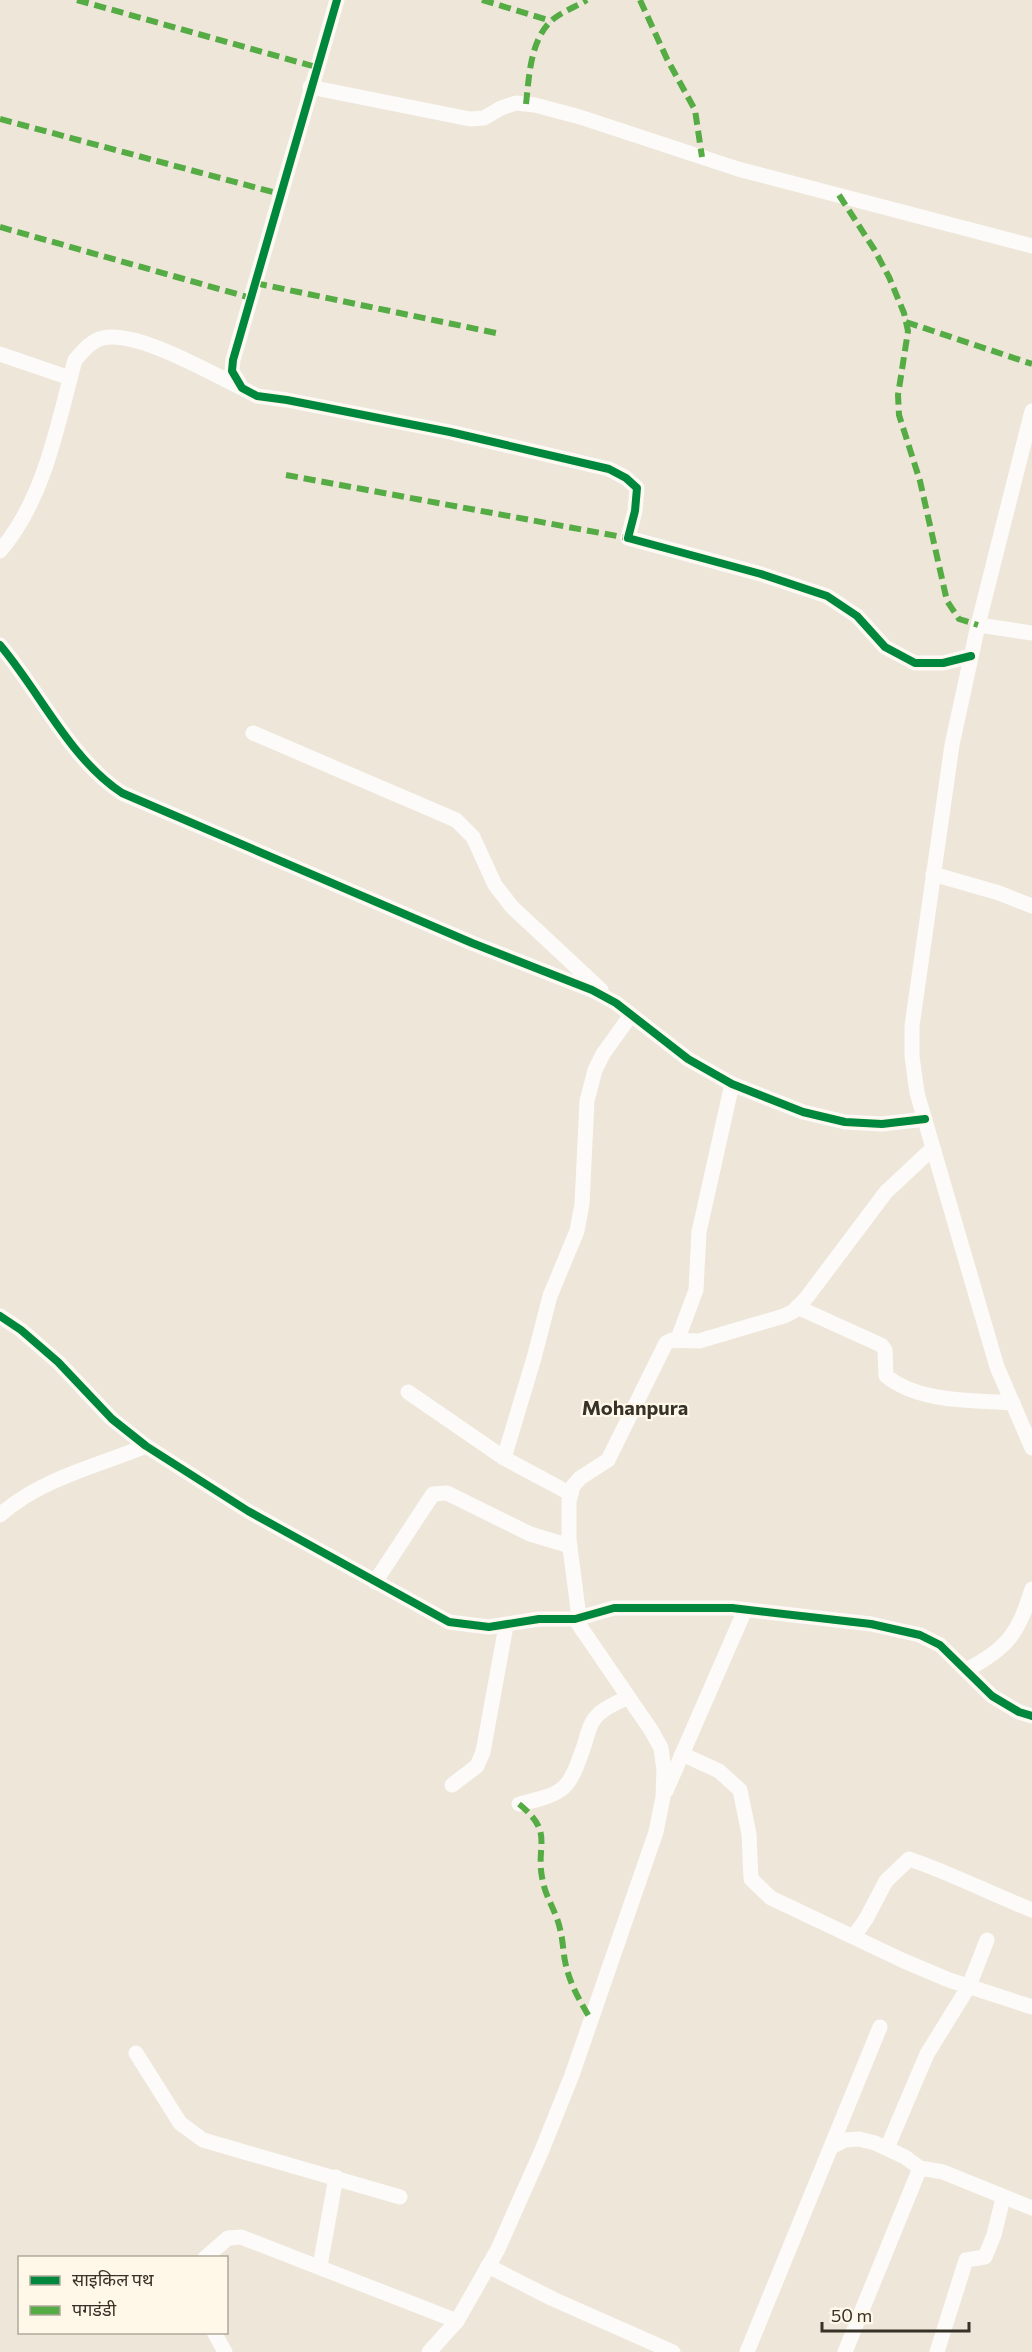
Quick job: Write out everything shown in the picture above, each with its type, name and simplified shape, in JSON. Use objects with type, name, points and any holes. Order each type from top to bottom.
[{"type":"street","points":[[242,388],[232,371],[233,360],[337,0]]},
{"type":"street","points":[[310,87],[470,118],[484,118],[501,108],[516,104],[535,105],[580,117],[738,169],[1032,246]]},
{"type":"street","points":[[0,551],[11,538],[34,499],[75,360],[89,343],[117,336],[149,346],[257,396],[440,430],[609,469],[626,478],[637,488],[635,511],[628,538],[761,574],[827,596],[857,615],[885,647],[915,663],[943,663],[971,656]]},
{"type":"street","points":[[0,354],[70,378]]},
{"type":"street","points":[[1032,411],[978,624],[952,745],[912,1026],[913,1065],[917,1093],[997,1367],[1032,1448]]},
{"type":"street","points":[[978,624],[1032,633]]},
{"type":"street","points":[[0,645],[85,761],[105,782],[122,793],[472,943],[592,990],[616,1003]]},
{"type":"street","points":[[253,733],[456,820],[473,837],[495,885],[512,907],[616,1003],[688,1059],[732,1084],[804,1112],[845,1122],[882,1124],[925,1119]]},
{"type":"street","points":[[933,874],[999,893],[1032,906]]},
{"type":"street","points":[[504,1458],[550,1296],[577,1231],[582,1204],[587,1101],[595,1070],[603,1054],[631,1015]]},
{"type":"street","points":[[677,1341],[696,1290],[699,1232],[732,1084]]},
{"type":"street","points":[[429,2352],[457,2321],[498,2249],[542,2150],[572,2074],[656,1832],[663,1797],[664,1770],[661,1748],[577,1618],[570,1546],[569,1501],[573,1486],[580,1478],[608,1460],[666,1343],[672,1340],[699,1341],[784,1316],[797,1308],[886,1192],[933,1148]]},
{"type":"street","points":[[797,1308],[882,1345],[885,1350],[885,1376],[916,1392],[934,1396],[1013,1403]]},
{"type":"street","points":[[0,1316],[21,1330],[58,1362],[112,1419],[146,1446],[248,1511],[449,1622],[489,1628],[539,1619],[577,1618],[614,1608],[745,1610],[871,1624],[920,1635],[940,1645],[992,1696],[1019,1712],[1032,1716]]},
{"type":"street","points":[[408,1392],[504,1458],[571,1494]]},
{"type":"street","points":[[0,1515],[36,1489],[146,1446]]},
{"type":"street","points":[[375,1582],[433,1494],[447,1494],[530,1534],[570,1546]]},
{"type":"street","points":[[966,1670],[990,1658],[1005,1645],[1021,1622],[1032,1589]]},
{"type":"street","points":[[663,1797],[745,1610]]},
{"type":"street","points":[[452,1785],[477,1766],[483,1752],[506,1626]]},
{"type":"street","points":[[519,1804],[550,1795],[569,1783],[577,1768],[594,1719],[604,1710],[628,1697]]},
{"type":"street","points":[[682,1754],[719,1771],[740,1790],[748,1834],[751,1879],[771,1898],[904,1961],[1032,2007]]},
{"type":"street","points":[[854,1936],[866,1919],[886,1881],[909,1859],[939,1869],[978,1889],[1032,1910]]},
{"type":"street","points":[[887,2148],[927,2054],[969,1986],[987,1940]]},
{"type":"street","points":[[747,2352],[880,2027]]},
{"type":"street","points":[[136,2053],[180,2123],[203,2140],[400,2197]]},
{"type":"street","points":[[832,2146],[845,2140],[859,2139],[887,2148],[920,2168],[943,2172],[1032,2208]]},
{"type":"street","points":[[845,2352],[920,2168]]},
{"type":"street","points":[[320,2266],[336,2177]]},
{"type":"street","points":[[937,2352],[966,2260],[985,2257],[994,2235],[1003,2198]]},
{"type":"street","points":[[207,2256],[228,2238],[241,2237],[457,2321]]},
{"type":"street","points":[[488,2266],[553,2299],[672,2352]]},
{"type":"street","points":[[214,2334],[225,2352]]},
{"type":"marked path","points":[[77,0],[316,67]]},
{"type":"marked path","points":[[482,0],[551,21]]},
{"type":"marked path","points":[[526,104],[534,50],[543,30],[558,16],[587,0]]},
{"type":"marked path","points":[[640,0],[667,59],[695,110],[702,157]]},
{"type":"marked path","points":[[0,119],[280,194]]},
{"type":"marked path","points":[[839,195],[874,249],[904,313],[908,331],[898,395],[899,415],[920,481],[947,601],[959,619],[978,625]]},
{"type":"marked path","points":[[0,227],[251,298]]},
{"type":"marked path","points":[[255,283],[496,333]]},
{"type":"marked path","points":[[906,322],[1032,364]]},
{"type":"marked path","points":[[286,475],[628,538]]},
{"type":"marked path","points":[[519,1804],[530,1814],[540,1832],[544,1888],[559,1923],[569,1977],[591,2020]]},
{"type":"cycle path","points":[[337,0],[233,360],[232,371],[242,388],[257,396],[450,432],[609,469],[626,478],[637,488],[635,511],[628,538],[761,574],[827,596],[857,616],[885,647],[915,663],[943,663],[971,656]]},
{"type":"cycle path","points":[[0,645],[71,744],[103,779],[122,793],[472,943],[592,990],[616,1003],[688,1059],[732,1084],[803,1112],[845,1122],[882,1124],[925,1119]]},
{"type":"cycle path","points":[[0,1316],[21,1330],[58,1362],[112,1419],[146,1446],[248,1511],[449,1622],[489,1627],[539,1619],[575,1619],[614,1608],[732,1608],[871,1624],[920,1635],[940,1645],[992,1696],[1019,1712],[1032,1716]]},
{"type":"district","name":"Mohanpura","points":[[635,1408]]}]
